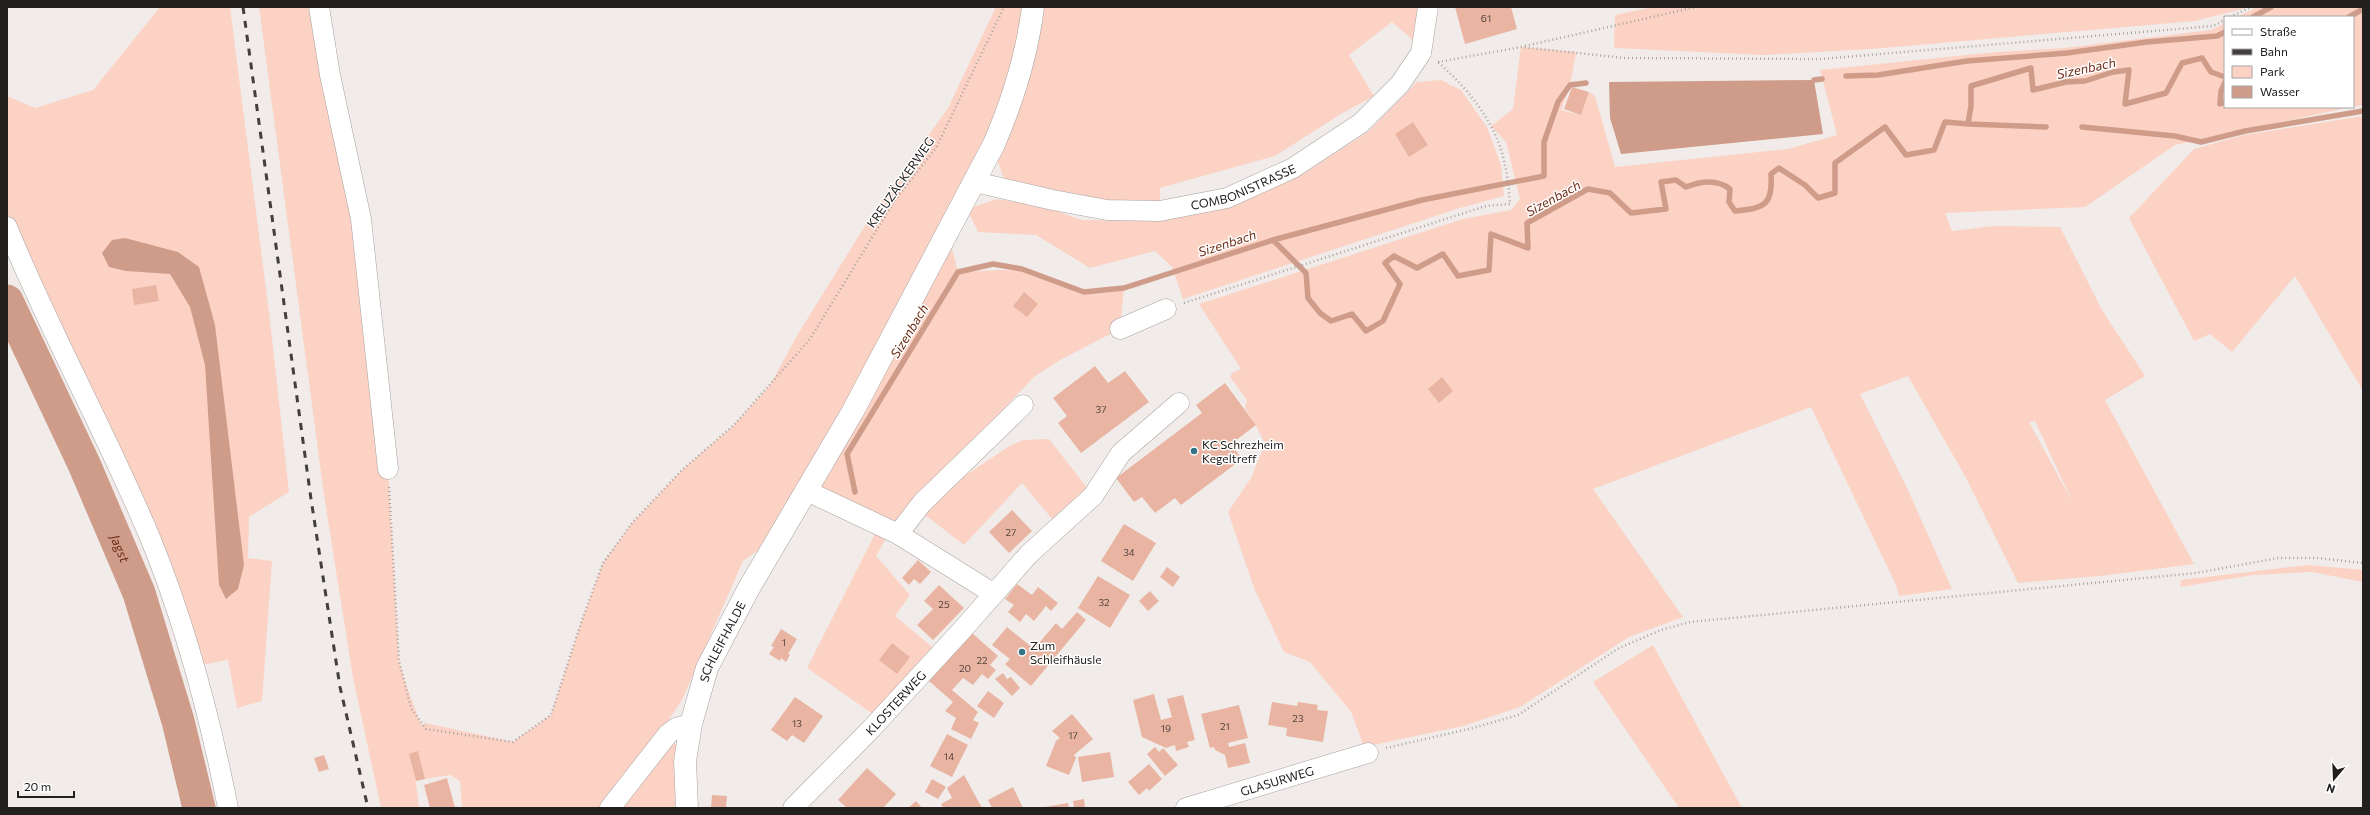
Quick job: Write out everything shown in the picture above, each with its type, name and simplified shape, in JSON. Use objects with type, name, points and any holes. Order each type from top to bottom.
[{"type":"main road","name":"SCHLEIFHALDE","points":[[687,808],[685,761],[691,724],[707,668],[748,588],[854,411],[994,144],[1013,99],[1030,28],[1033,7]]},
{"type":"street","points":[[319,7],[330,75],[361,219],[388,469]]},
{"type":"street","name":"COMBONISTRASSE","points":[[975,182],[1053,200],[1107,210],[1160,211],[1227,198],[1293,168],[1361,123],[1400,84],[1429,58],[1428,7]]},
{"type":"street","points":[[7,227],[151,540],[188,645],[207,712],[228,808]]},
{"type":"street","points":[[1120,329],[1166,309]]},
{"type":"street","name":"KLOSTERWEG","points":[[793,808],[872,728],[1029,554],[1093,496],[1121,453],[1179,403]]},
{"type":"street","points":[[898,534],[922,503],[1023,405]]},
{"type":"street","points":[[807,491],[898,534],[994,594]]},
{"type":"street","points":[[610,808],[668,734],[676,728],[691,724]]},
{"type":"street","name":"GLASURWEG","points":[[1186,808],[1368,753]]},
{"type":"path","name":"KREUZÄCKERWEG","points":[[388,469],[399,661],[411,708],[426,729],[513,742],[551,715],[581,623],[603,563],[621,536],[682,470],[734,425],[810,339],[895,200],[936,148],[1004,7]]},
{"type":"path","points":[[1429,58],[1522,47],[1696,7]]},
{"type":"path","points":[[2232,16],[2251,7]]},
{"type":"path","points":[[1522,47],[1624,58],[1821,59],[2213,26],[2224,20]]},
{"type":"path","points":[[1166,309],[1486,206],[1510,204],[1505,164],[1491,126],[1475,100],[1429,58]]},
{"type":"path","points":[[1368,753],[1473,728],[1518,715],[1619,648],[1661,630],[1690,622],[2196,573],[2278,558],[2318,558],[2363,563]]},
{"type":"green space","points":[[160,7],[230,7],[270,320],[289,492],[249,517],[248,558],[272,561],[262,701],[237,708],[228,660],[201,665],[75,356],[7,212],[7,96],[35,108],[93,90]]},
{"type":"green space","points":[[259,7],[319,7],[388,469],[399,661],[406,685],[421,725],[425,723],[513,742],[551,715],[581,623],[603,563],[632,523],[682,470],[734,425],[770,385],[798,334],[871,216],[948,108],[996,7],[1027,7],[1008,97],[969,179],[768,543],[743,561],[682,700],[610,808],[462,808],[460,781],[450,775],[425,779],[418,751],[415,775],[419,808],[381,808],[353,678],[324,495]]},
{"type":"green space","points":[[1039,7],[1420,7],[1414,41],[1392,22],[1349,55],[1374,96],[1341,114],[1275,156],[1160,188],[1160,211],[1107,210],[1004,179],[996,156]]},
{"type":"green space","points":[[1653,7],[2250,7],[2195,21],[1871,49],[1764,55],[1614,48],[1615,15]]},
{"type":"green space","points":[[2257,7],[2363,7],[2363,105],[2354,107],[2354,16],[2239,16]]},
{"type":"green space","points":[[2224,24],[2224,108],[2346,108],[2175,145],[2085,207],[1945,213],[1952,231],[1993,226],[2060,227],[2102,310],[2145,376],[2105,400],[2194,564],[2100,576],[2018,583],[1966,478],[1908,376],[1860,394],[1908,490],[1952,589],[1899,596],[1896,585],[1811,407],[1593,489],[1683,617],[1629,637],[1520,707],[1463,726],[1364,747],[1351,712],[1310,662],[1284,652],[1254,588],[1228,512],[1251,478],[1265,444],[1256,425],[1245,408],[1247,400],[1230,377],[1232,373],[1241,369],[1199,304],[1463,219],[1511,210],[1520,199],[1506,142],[1491,126],[1513,109],[1521,47],[1576,52],[1570,86],[1561,110],[1581,115],[1589,92],[1595,96],[1615,167],[1788,149],[1837,135],[1820,70],[1996,52],[2064,48],[2211,30]],"holes":[[[2035,421],[2073,503],[2029,422]]]},
{"type":"green space","points":[[1441,80],[1461,90],[1487,127],[1501,165],[1504,196],[1460,208],[1183,299],[1172,267],[1155,251],[1090,268],[1036,235],[978,232],[967,209],[997,199],[1045,207],[1082,220],[1164,221],[1232,203],[1300,176],[1369,131],[1417,82]]},
{"type":"green space","points":[[2363,116],[2363,391],[2295,276],[2232,352],[2210,334],[2194,341],[2129,218],[2194,149],[2244,135]]},
{"type":"green space","points":[[948,233],[958,272],[1022,269],[1084,292],[1124,288],[1120,329],[1060,360],[1034,377],[894,523],[807,491]]},
{"type":"green space","points":[[1049,439],[1089,490],[1053,520],[1022,483],[964,545],[925,515],[963,477],[1011,445],[1024,440]]},
{"type":"green space","points":[[876,532],[887,537],[876,556],[910,595],[895,616],[938,652],[877,717],[807,668]]},
{"type":"green space","points":[[2308,565],[2363,570],[2363,582],[2312,572],[2253,575],[2180,587],[2181,580]]},
{"type":"green space","points":[[1653,645],[1742,808],[1679,808],[1593,682]]},
{"type":"green space","points":[[672,741],[678,746],[675,808],[620,808]]},
{"type":"water","points":[[1814,80],[1823,134],[1621,154],[1610,118],[1609,82]]},
{"type":"water","points":[[125,238],[178,252],[199,267],[215,325],[244,565],[238,589],[226,599],[219,585],[205,365],[190,307],[170,274],[126,271],[109,267],[102,253],[112,240]]},
{"type":"building","points":[[1455,7],[1511,7],[1517,29],[1465,44]]},
{"type":"building","points":[[1572,87],[1589,92],[1581,115],[1564,109]]},
{"type":"building","points":[[1413,122],[1428,145],[1409,157],[1395,134]]},
{"type":"building","points":[[156,285],[159,301],[134,305],[132,289]]},
{"type":"building","points":[[1024,292],[1038,304],[1027,317],[1013,306]]},
{"type":"building","points":[[1095,366],[1108,383],[1125,371],[1149,402],[1081,453],[1058,423],[1067,416],[1053,398]]},
{"type":"building","points":[[1442,377],[1453,391],[1439,403],[1428,389]]},
{"type":"building","name":"KC Schrezheim Kegeltreff","points":[[1225,383],[1256,425],[1231,444],[1242,459],[1181,505],[1175,498],[1155,513],[1142,497],[1134,502],[1116,478],[1202,413],[1196,405]]},
{"type":"building","points":[[1012,510],[1032,531],[1009,553],[989,532]]},
{"type":"building","points":[[1124,524],[1156,543],[1133,581],[1101,561]]},
{"type":"building","points":[[918,560],[931,572],[920,584],[914,579],[909,585],[902,578]]},
{"type":"building","points":[[1167,567],[1180,577],[1173,587],[1160,577]]},
{"type":"building","points":[[1098,576],[1130,595],[1110,628],[1078,608]]},
{"type":"building","points":[[1017,584],[1032,595],[1038,587],[1058,603],[1051,611],[1046,606],[1034,621],[1026,614],[1020,622],[1008,612],[1014,605],[1005,599]]},
{"type":"building","points":[[939,585],[964,608],[933,640],[917,625],[933,609],[924,601]]},
{"type":"building","points":[[1150,591],[1159,601],[1148,611],[1139,601]]},
{"type":"building","points":[[1077,612],[1086,620],[1031,686],[1005,664],[1010,659],[992,645],[1007,627],[1034,649],[1056,623],[1062,629]]},
{"type":"building","points":[[781,629],[797,639],[788,654],[790,655],[786,662],[781,658],[780,661],[769,654],[774,647],[771,646]]},
{"type":"building","points":[[972,633],[998,656],[990,665],[996,670],[988,679],[982,674],[973,685],[963,678],[952,690],[978,712],[973,720],[979,723],[971,739],[951,729],[956,718],[945,711],[953,702],[929,681],[949,659],[955,645],[959,649]]},
{"type":"building","points":[[892,643],[910,657],[897,674],[879,660]]},
{"type":"building","points":[[1003,673],[1007,679],[1011,677],[1020,688],[1012,696],[995,679]]},
{"type":"building","points":[[988,691],[1004,703],[994,718],[977,706]]},
{"type":"building","points":[[1154,694],[1161,720],[1172,717],[1167,699],[1183,695],[1195,740],[1187,742],[1189,747],[1176,751],[1175,745],[1166,748],[1142,737],[1133,700]]},
{"type":"building","points":[[795,697],[823,716],[804,743],[792,735],[787,741],[771,730]]},
{"type":"building","points":[[1272,702],[1297,706],[1298,702],[1318,705],[1317,710],[1328,711],[1323,742],[1286,736],[1287,728],[1268,725]]},
{"type":"building","points":[[1239,705],[1248,738],[1228,743],[1229,747],[1245,743],[1250,763],[1228,768],[1225,755],[1215,750],[1214,747],[1210,748],[1201,714]]},
{"type":"building","points":[[1072,714],[1093,739],[1074,755],[1076,758],[1069,775],[1046,766],[1056,741],[1060,738],[1052,731]]},
{"type":"building","points":[[947,734],[968,745],[952,777],[930,766]]},
{"type":"building","points":[[1155,747],[1159,752],[1163,748],[1178,765],[1165,776],[1147,754]]},
{"type":"building","points":[[418,751],[425,779],[416,781],[409,754]]},
{"type":"building","points":[[1110,752],[1114,777],[1082,782],[1078,757]]},
{"type":"building","points":[[324,755],[329,769],[319,772],[314,758]]},
{"type":"building","points":[[1149,764],[1162,779],[1149,791],[1147,788],[1139,795],[1128,782]]},
{"type":"building","points":[[867,768],[896,794],[883,808],[847,808],[838,800]]},
{"type":"building","points":[[964,775],[982,808],[943,808],[941,804],[952,798],[947,788]]},
{"type":"building","points":[[447,778],[455,808],[430,808],[424,785]]},
{"type":"building","points":[[932,779],[946,787],[938,799],[925,792]]},
{"type":"building","points":[[1013,787],[1023,808],[992,808],[988,800]]},
{"type":"building","points":[[712,795],[727,796],[726,808],[711,808]]},
{"type":"building","points":[[1084,799],[1085,808],[1074,808],[1073,801]]},
{"type":"building","points":[[916,801],[922,808],[908,808]]},
{"type":"building","points":[[1068,803],[1069,808],[1045,808],[1045,807]]},
{"type":"waterway","points":[[2255,16],[2271,7]]},
{"type":"waterway","name":"Sizenbach","points":[[2351,16],[2363,9]]},
{"type":"waterway","points":[[1846,76],[1878,75],[1967,61],[2067,53],[2147,42],[2217,36],[2224,32]]},
{"type":"waterway","name":"Sizenbach","points":[[855,492],[847,454],[958,272],[993,264],[1022,269],[1084,292],[1124,288],[1273,240],[1306,273],[1308,298],[1320,313],[1331,321],[1352,314],[1366,331],[1383,321],[1400,284],[1385,263],[1394,256],[1417,268],[1443,254],[1458,276],[1489,270],[1491,234],[1528,248],[1527,223],[1588,189],[1610,193],[1631,213],[1666,209],[1661,182],[1676,180],[1686,187],[1697,183],[1714,182],[1730,189],[1729,202],[1735,211],[1753,208],[1765,203],[1770,193],[1771,174],[1779,168],[1805,185],[1818,198],[1835,193],[1835,163],[1885,127],[1906,155],[1934,150],[1945,122],[1968,124],[1971,106],[1971,86],[2031,68],[2033,90],[2066,82],[2085,81],[2113,72],[2129,70],[2125,104],[2166,93],[2182,63],[2202,58],[2211,72],[2224,77]]},
{"type":"waterway","points":[[1814,80],[1822,79]]},
{"type":"waterway","points":[[1273,240],[1422,200],[1544,176],[1544,142],[1558,102],[1570,85],[1586,83]]},
{"type":"waterway","name":"Sizenbach","points":[[2224,84],[2221,91],[2220,104],[2224,102]]},
{"type":"waterway","name":"Sizenbach","points":[[2082,127],[2175,136],[2201,142],[2245,131],[2363,111]]},
{"type":"waterway","name":"Sizenbach","points":[[1968,124],[2046,127]]},
{"type":"waterway","name":"Jagst","points":[[7,301],[84,464],[139,593],[178,721],[199,808]]},
{"type":"railway","points":[[243,7],[311,499],[340,687],[368,808]]},
{"type":"place","name":"KC Schrezheim Kegeltreff","points":[[1194,451]]},
{"type":"place","name":"Zum Schleifhäusle","points":[[1022,652]]}]
